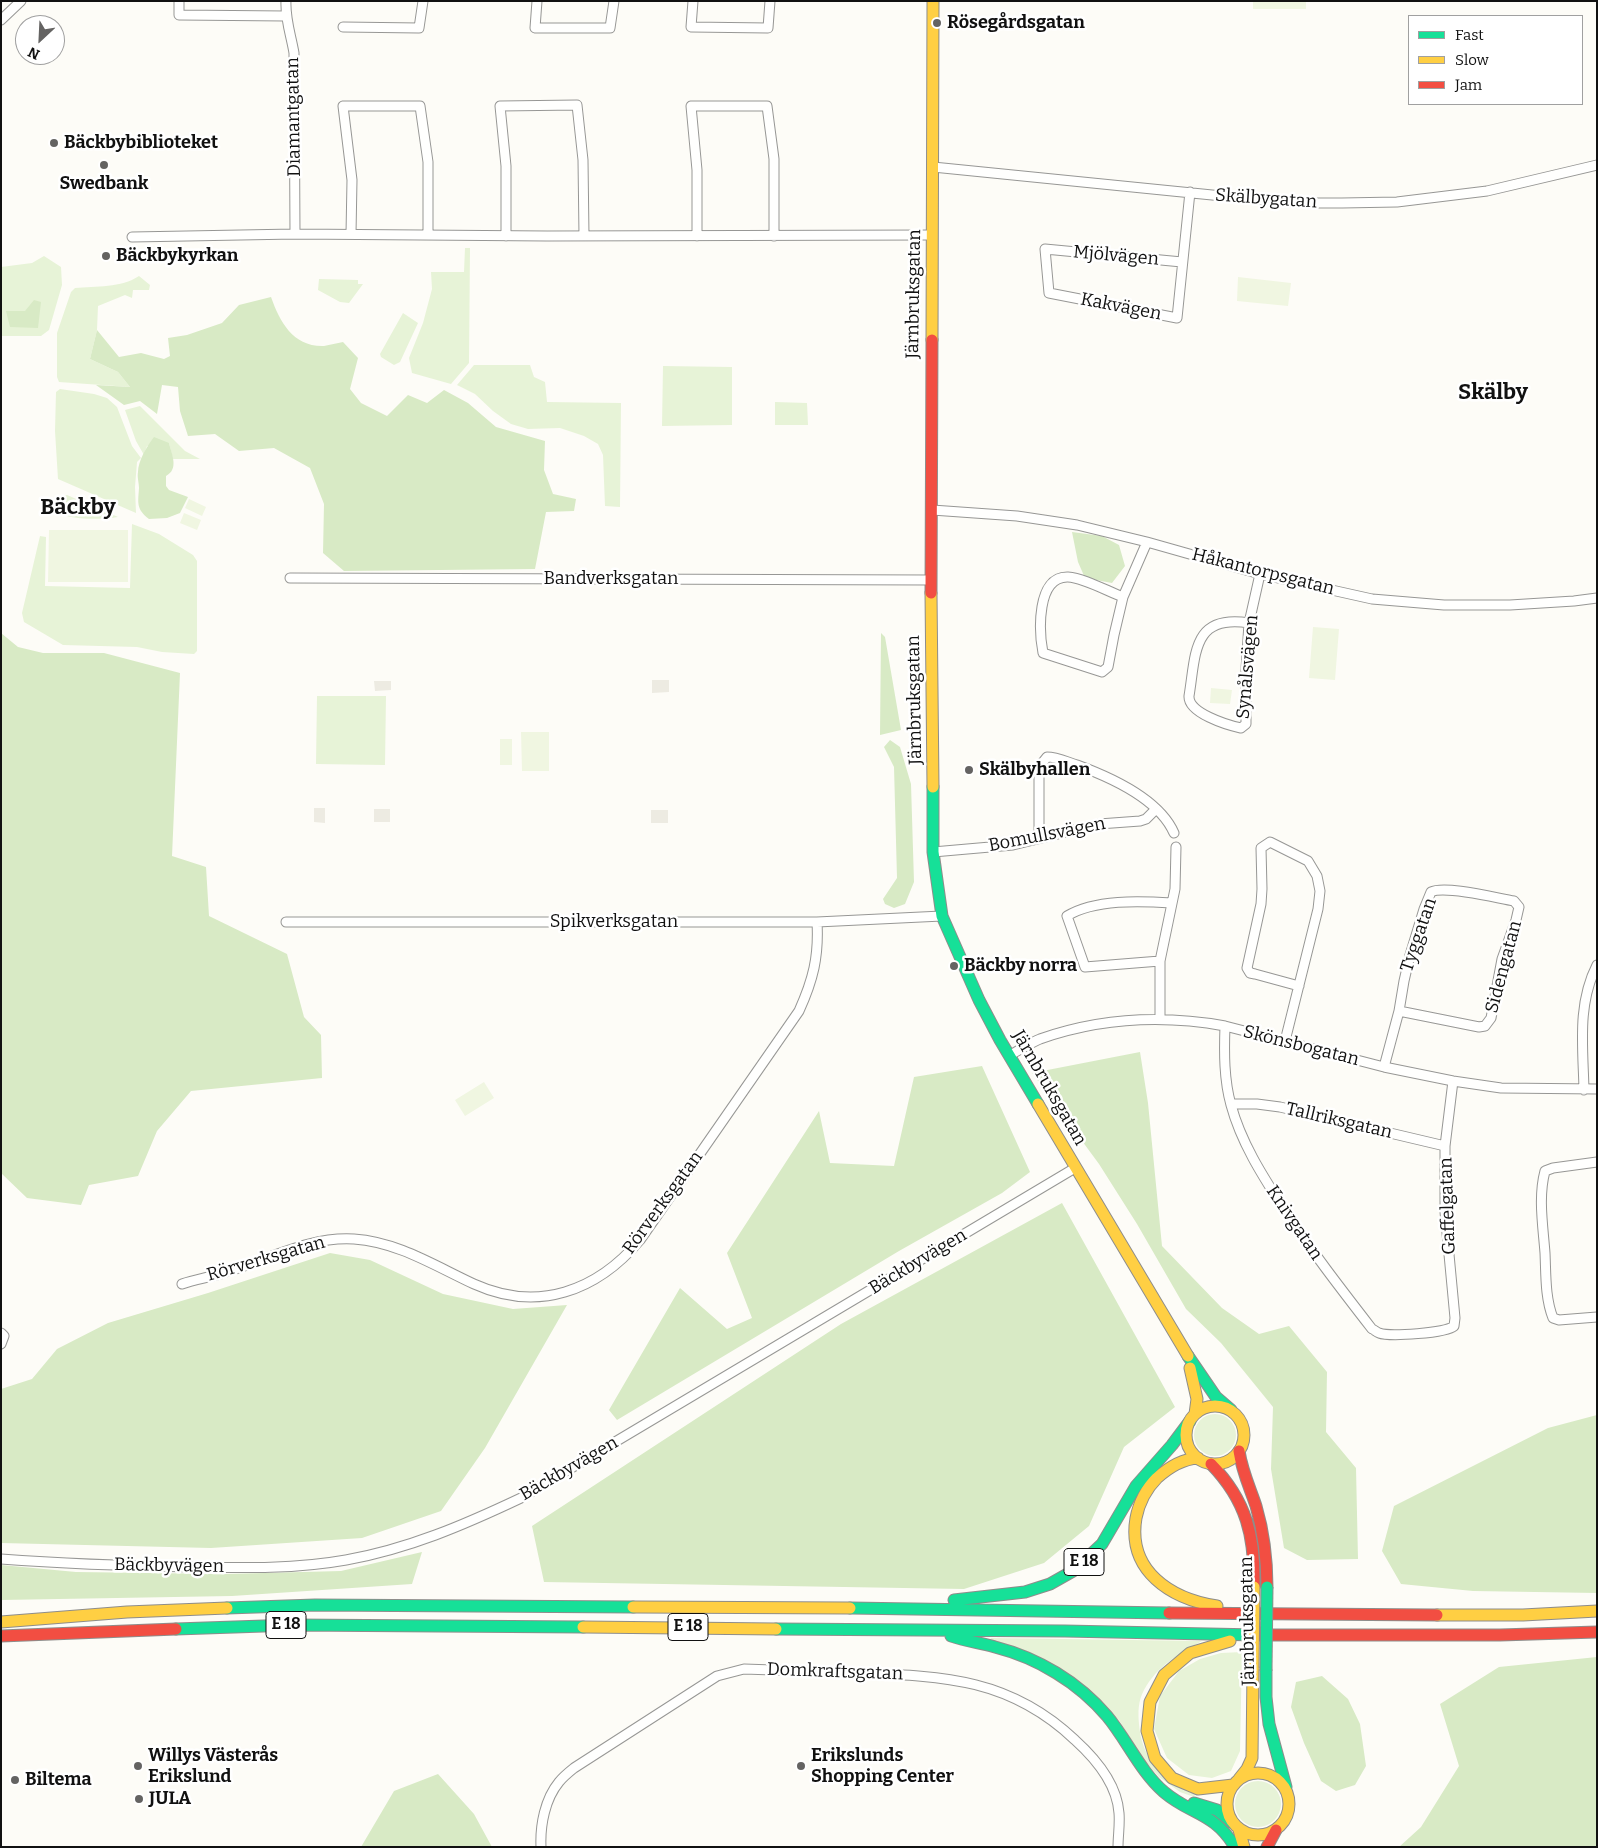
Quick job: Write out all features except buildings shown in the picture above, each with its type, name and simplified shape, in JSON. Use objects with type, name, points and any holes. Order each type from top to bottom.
[{"type":"main road","name":"Järnbruksgatan","points":[[933,1],[931,580],[933,852],[942,916],[979,1000],[1075,1168],[1197,1371],[1213,1394],[1231,1410]]},
{"type":"main road","name":"Järnbruksgatan","points":[[1176,1336],[1188,1360],[1195,1386],[1197,1399],[1192,1417]]},
{"type":"main road","points":[[1213,1406],[1222,1406],[1231,1410],[1238,1416],[1244,1434],[1243,1443],[1239,1451],[1226,1462],[1212,1464],[1198,1458],[1193,1453],[1186,1439],[1186,1430],[1192,1417],[1203,1408],[1213,1406]]},
{"type":"main road","name":"E 18","points":[[917,1609],[929,1602],[976,1599],[1025,1592],[1050,1584],[1073,1571],[1102,1544],[1136,1486],[1172,1445],[1192,1417]]},
{"type":"main road","name":"Järnbruksgatan","points":[[1239,1451],[1241,1468],[1260,1520],[1266,1561],[1266,1697],[1269,1724],[1287,1792]]},
{"type":"main road","name":"E 18","points":[[1198,1458],[1189,1459],[1168,1470],[1149,1487],[1142,1498],[1135,1522],[1137,1547],[1148,1570],[1166,1588],[1190,1600],[1229,1607],[1240,1612]]},
{"type":"main road","name":"Järnbruksgatan","points":[[1212,1464],[1232,1488],[1244,1511],[1252,1549],[1254,1587],[1252,1758],[1247,1769],[1236,1782]]},
{"type":"main road","name":"E 18","points":[[1,1622],[126,1612],[315,1605],[1523,1615],[1597,1611]]},
{"type":"main road","name":"E 18","points":[[1,1636],[27,1633],[293,1625],[1129,1632],[1287,1636],[1500,1636],[1597,1632]]},
{"type":"main road","name":"E 18","points":[[939,1630],[958,1638],[1022,1655],[1069,1681],[1090,1698],[1108,1717],[1147,1772],[1168,1790],[1193,1802],[1217,1810],[1236,1826]]},
{"type":"main road","name":"E 18","points":[[1236,1782],[1212,1790],[1199,1789],[1176,1780],[1166,1772],[1155,1757],[1148,1739],[1146,1720],[1149,1701],[1154,1689],[1166,1673],[1180,1660],[1203,1647],[1222,1642],[1255,1640],[1278,1642],[1287,1636]]},
{"type":"main road","points":[[1147,1772],[1155,1784],[1166,1794],[1218,1824],[1228,1834],[1235,1847]]},
{"type":"main road","points":[[1244,1847],[1236,1826],[1228,1815],[1227,1797],[1236,1782],[1246,1775],[1256,1773],[1268,1774],[1277,1779],[1287,1792],[1288,1811],[1267,1847]]},
{"type":"main road","points":[[1236,1826],[1255,1836],[1276,1830]]},
{"type":"street","points":[[1,20],[21,1]]},
{"type":"street","points":[[179,1],[179,14],[285,16]]},
{"type":"street","name":"Diamantgatan","points":[[286,1],[285,16],[291,32],[294,53],[295,234]]},
{"type":"street","points":[[343,27],[419,28],[422,1]]},
{"type":"street","points":[[537,1],[535,28],[610,28],[614,1]]},
{"type":"street","points":[[693,1],[691,28],[768,28],[770,1]]},
{"type":"street","points":[[506,236],[506,166],[500,106],[577,105],[583,160],[584,236]]},
{"type":"street","points":[[351,234],[352,180],[343,106],[420,106],[428,162],[428,235]]},
{"type":"street","points":[[697,236],[696,164],[691,106],[767,106],[774,159],[774,236]]},
{"type":"street","name":"Skälbygatan","points":[[933,167],[1306,203],[1398,202],[1444,198],[1492,190],[1597,165]]},
{"type":"street","name":"Kakvägen","points":[[1049,250],[1045,249],[1049,293],[1177,318],[1190,192]]},
{"type":"street","points":[[132,237],[295,234],[506,236],[932,235]]},
{"type":"street","name":"Mjölvägen","points":[[1049,250],[1182,262]]},
{"type":"street","name":"Håkantorpsgatan","points":[[932,510],[1017,516],[1060,522],[1147,542],[1260,574],[1372,599],[1444,605],[1510,605],[1597,598]]},
{"type":"street","points":[[1123,597],[1076,578],[1066,577],[1058,580],[1047,588],[1043,603],[1040,632],[1043,653],[1102,672],[1108,667],[1123,597],[1147,542]]},
{"type":"street","name":"Synålsvägen","points":[[1249,623],[1232,620],[1223,621],[1204,633],[1198,644],[1189,701],[1194,708],[1227,725],[1241,728],[1246,724],[1246,669],[1249,623],[1260,574]]},
{"type":"street","name":"Bandverksgatan","points":[[290,578],[931,580]]},
{"type":"street","points":[[1039,838],[1039,767],[1047,757],[1061,760],[1107,777],[1133,792],[1167,820],[1174,833]]},
{"type":"street","name":"Bomullsvägen","points":[[933,852],[1013,845],[1099,824],[1140,821],[1146,819],[1156,809]]},
{"type":"street","points":[[1285,1041],[1299,986],[1318,909],[1320,891],[1317,876],[1308,861],[1270,842],[1261,848],[1261,904],[1247,968],[1250,973],[1299,986]]},
{"type":"street","points":[[1160,1019],[1160,961],[1175,889],[1176,847]]},
{"type":"street","name":"Tyggatan","points":[[1384,1067],[1399,1011],[1410,955],[1431,892],[1436,890],[1462,892],[1514,901],[1519,909]]},
{"type":"street","points":[[1160,961],[1085,966],[1067,916],[1089,907],[1110,904],[1140,901],[1172,903]]},
{"type":"street","name":"Sidengatan","points":[[1399,1011],[1485,1026],[1491,1018],[1502,959],[1519,909]]},
{"type":"street","name":"Spikverksgatan","points":[[286,922],[817,922],[942,916]]},
{"type":"street","name":"Rörverksgatan","points":[[182,1284],[226,1273],[309,1244],[352,1238],[371,1240],[395,1247],[485,1288],[520,1296],[535,1297],[557,1294],[587,1284],[603,1275],[618,1264],[640,1240],[799,1011],[814,975],[818,947],[817,922]]},
{"type":"street","points":[[1584,1090],[1582,1019],[1586,991],[1597,965]]},
{"type":"street","name":"Skönsbogatan","points":[[1010,1055],[1039,1040],[1083,1027],[1160,1019],[1225,1026],[1384,1067],[1453,1081],[1502,1088],[1597,1090]]},
{"type":"street","name":"Knivgatan","points":[[1225,1026],[1225,1065],[1231,1104],[1238,1129],[1260,1172],[1330,1274],[1378,1333],[1415,1334],[1452,1329]]},
{"type":"street","name":"Gaffelgatan","points":[[1452,1329],[1455,1318],[1445,1212],[1445,1146],[1453,1081]]},
{"type":"street","name":"Tallriksgatan","points":[[1231,1104],[1257,1104],[1280,1108],[1445,1146]]},
{"type":"street","points":[[1597,1162],[1553,1168],[1545,1172],[1542,1208],[1547,1287],[1553,1318],[1559,1320],[1597,1317]]},
{"type":"street","name":"Bäckbyvägen","points":[[1,1559],[129,1566],[225,1567],[310,1565],[346,1560],[428,1538],[477,1519],[521,1498],[1075,1168]]},
{"type":"street","points":[[1,1333],[4,1336],[1,1344]]},
{"type":"street","name":"Domkraftsgatan","points":[[541,1847],[543,1819],[550,1797],[559,1781],[574,1768],[717,1676],[744,1669],[925,1676],[981,1685],[1020,1700],[1066,1731],[1083,1747],[1109,1781],[1116,1795],[1119,1813],[1118,1847]]},
{"type":"green space","points":[[1253,1],[1306,1],[1306,9],[1253,9]]},
{"type":"green space","points":[[465,248],[470,248],[469,363],[451,384],[412,373],[409,358],[423,323],[432,289],[431,272],[464,272]]},
{"type":"green space","points":[[44,256],[61,267],[62,285],[49,330],[41,336],[1,336],[1,267],[32,263]]},
{"type":"green space","points":[[139,276],[150,285],[149,290],[133,290],[132,298],[125,295],[98,306],[97,330],[90,359],[118,372],[130,387],[59,382],[57,377],[57,333],[71,292],[75,288],[116,285]]},
{"type":"green space","points":[[1238,277],[1291,283],[1288,306],[1237,301]]},
{"type":"green space","points":[[319,279],[358,280],[358,284],[363,284],[349,303],[340,302],[318,290]]},
{"type":"green space","points":[[271,297],[284,324],[296,338],[313,345],[324,346],[343,342],[358,358],[350,389],[361,403],[387,416],[408,395],[427,403],[444,390],[468,403],[496,427],[545,441],[544,470],[553,494],[576,499],[574,511],[546,512],[535,569],[344,571],[323,553],[324,504],[310,468],[274,448],[239,451],[215,434],[188,436],[180,411],[178,387],[162,385],[157,414],[140,401],[124,405],[96,385],[130,387],[118,372],[90,359],[97,330],[119,357],[141,353],[164,359],[170,356],[168,338],[187,335],[222,323],[239,305]]},
{"type":"green space","points":[[34,300],[41,302],[38,328],[10,327],[6,311],[25,311]]},
{"type":"green space","points":[[403,313],[418,323],[400,362],[394,365],[381,357],[380,354]]},
{"type":"green space","points":[[474,365],[530,365],[534,377],[545,382],[547,402],[621,403],[620,507],[605,506],[603,455],[598,444],[584,436],[560,428],[528,429],[511,424],[493,411],[475,394],[457,385]]},
{"type":"green space","points":[[663,366],[732,367],[732,425],[662,426]]},
{"type":"green space","points":[[60,389],[107,398],[117,407],[132,446],[141,458],[137,462],[135,487],[136,513],[58,479],[55,431],[56,392]]},
{"type":"green space","points":[[775,402],[807,403],[808,425],[775,425]]},
{"type":"green space","points":[[140,406],[185,451],[200,459],[173,459],[169,443],[147,446],[144,455],[136,441],[125,410]]},
{"type":"green space","points":[[154,437],[169,443],[173,457],[172,470],[166,476],[166,486],[169,490],[188,497],[180,513],[167,518],[149,519],[142,512],[139,505],[138,468],[141,458]]},
{"type":"green space","points":[[67,495],[118,517],[92,519],[70,517],[53,511],[48,506],[52,499]]},
{"type":"green space","points":[[189,499],[206,507],[202,516],[185,508]]},
{"type":"green space","points":[[184,513],[201,520],[197,530],[180,523]]},
{"type":"green space","points":[[132,524],[159,534],[193,555],[197,561],[197,651],[194,654],[162,652],[137,647],[63,645],[24,622],[22,613],[40,536],[46,537],[45,586],[130,588]]},
{"type":"green space","points":[[49,530],[128,530],[128,582],[48,582]]},
{"type":"green space","points":[[1072,532],[1102,536],[1119,545],[1125,566],[1112,583],[1085,578],[1078,562]]},
{"type":"green space","points":[[1313,627],[1339,629],[1335,680],[1309,678]]},
{"type":"green space","points":[[1,633],[18,647],[43,653],[104,653],[180,673],[172,856],[206,867],[209,916],[287,954],[304,1017],[321,1035],[322,1078],[191,1091],[157,1131],[138,1176],[89,1185],[81,1205],[27,1198],[1,1173]]},
{"type":"green space","points":[[881,633],[885,637],[901,730],[880,735]]},
{"type":"green space","points":[[1211,688],[1232,690],[1230,704],[1210,703]]},
{"type":"green space","points":[[317,696],[386,696],[385,765],[316,764]]},
{"type":"green space","points":[[521,732],[549,732],[549,771],[522,771]]},
{"type":"green space","points":[[500,739],[512,739],[512,765],[500,765]]},
{"type":"green space","points":[[890,740],[900,747],[911,784],[914,882],[905,904],[894,908],[885,904],[883,899],[897,878],[894,767],[884,747]]},
{"type":"green space","points":[[1140,1052],[1148,1103],[1162,1246],[1222,1308],[1259,1334],[1289,1326],[1327,1372],[1326,1432],[1356,1468],[1358,1559],[1307,1560],[1284,1548],[1271,1469],[1273,1407],[1221,1343],[1186,1309],[1137,1224],[1099,1164],[1032,1073]]},
{"type":"green space","points":[[982,1066],[1030,1172],[1002,1193],[899,1251],[617,1420],[609,1410],[680,1288],[727,1329],[752,1318],[727,1253],[819,1111],[830,1163],[894,1166],[914,1077]]},
{"type":"green space","points":[[484,1082],[494,1098],[465,1116],[455,1100]]},
{"type":"green space","points":[[1062,1203],[1175,1407],[1124,1447],[1089,1526],[1044,1563],[964,1589],[544,1582],[532,1526],[841,1324]]},
{"type":"green space","points":[[330,1253],[370,1260],[443,1294],[513,1309],[567,1305],[485,1448],[441,1511],[362,1538],[211,1548],[1,1543],[1,1389],[32,1379],[57,1349],[108,1323]]},
{"type":"green space","points":[[1215,1414],[1230,1420],[1236,1435],[1230,1450],[1215,1456],[1200,1450],[1194,1435],[1200,1420]]},
{"type":"green space","points":[[1597,1415],[1597,1593],[1473,1591],[1401,1584],[1382,1551],[1394,1506],[1548,1428]]},
{"type":"green space","points":[[422,1552],[412,1584],[232,1596],[1,1600],[1,1565],[76,1572],[226,1574],[341,1571]]},
{"type":"green space","points":[[991,1638],[1202,1641],[1177,1656],[1155,1674],[1142,1694],[1139,1711],[1141,1736],[1149,1758],[1164,1776],[1183,1789],[1195,1794],[1194,1797],[1180,1792],[1159,1777],[1143,1759],[1119,1720],[990,1640]]},
{"type":"green space","points":[[1242,1652],[1240,1751],[1231,1771],[1212,1778],[1189,1775],[1167,1758],[1154,1729],[1160,1696],[1179,1671],[1200,1659],[1221,1653]]},
{"type":"green space","points":[[1597,1657],[1597,1847],[1399,1847],[1421,1827],[1459,1766],[1440,1704],[1499,1667]]},
{"type":"green space","points":[[1322,1676],[1348,1699],[1360,1724],[1366,1766],[1355,1785],[1336,1791],[1321,1781],[1291,1707],[1296,1682]]},
{"type":"green space","points":[[438,1774],[474,1814],[492,1847],[361,1847],[394,1791]]},
{"type":"green space","points":[[1254,1781],[1262,1781],[1271,1785],[1277,1791],[1281,1804],[1277,1817],[1271,1823],[1262,1827],[1254,1827],[1245,1823],[1239,1817],[1235,1808],[1235,1800],[1239,1791],[1245,1785]]},
{"type":"shaded area","points":[[652,680],[669,680],[669,692],[652,693]]},
{"type":"shaded area","points":[[374,681],[391,681],[391,690],[375,691]]},
{"type":"shaded area","points":[[314,808],[325,808],[325,823],[314,822]]},
{"type":"shaded area","points":[[374,809],[390,809],[390,822],[374,822]]},
{"type":"shaded area","points":[[651,810],[668,810],[668,823],[651,823]]},
{"type":"traffic: fast","points":[[933,787],[933,852],[942,916],[979,1000],[1038,1104]]},
{"type":"traffic: fast","points":[[1188,1356],[1216,1397],[1231,1410]]},
{"type":"traffic: fast","points":[[954,1600],[1025,1592],[1050,1584],[1073,1571],[1102,1544],[1136,1486],[1190,1421]]},
{"type":"traffic: fast","points":[[1266,1671],[1267,1587]]},
{"type":"traffic: fast","points":[[227,1608],[315,1605],[633,1607]]},
{"type":"traffic: fast","points":[[850,1608],[1169,1613]]},
{"type":"traffic: fast","points":[[176,1629],[293,1625],[583,1627]]},
{"type":"traffic: fast","points":[[776,1629],[1065,1631],[1257,1635]]},
{"type":"traffic: fast","points":[[951,1636],[995,1647],[1027,1658],[1070,1682],[1107,1716],[1155,1784],[1174,1800],[1219,1827],[1235,1847]]},
{"type":"traffic: fast","points":[[1266,1671],[1269,1724],[1286,1787]]},
{"type":"traffic: fast","points":[[1194,1803],[1217,1810],[1233,1823]]},
{"type":"traffic: slow","points":[[932,340],[933,1]]},
{"type":"traffic: slow","points":[[931,593],[933,787]]},
{"type":"traffic: slow","points":[[1038,1104],[1188,1356]]},
{"type":"traffic: slow","points":[[1190,1368],[1197,1399],[1195,1414]]},
{"type":"traffic: slow","points":[[1215,1406],[1226,1408],[1239,1419],[1244,1435],[1242,1446],[1231,1459],[1215,1464],[1204,1462],[1191,1451],[1186,1435],[1188,1424],[1199,1411],[1215,1406]]},
{"type":"traffic: slow","points":[[1198,1458],[1176,1465],[1161,1474],[1153,1482],[1139,1507],[1136,1518],[1135,1537],[1138,1553],[1156,1579],[1184,1597],[1217,1606]]},
{"type":"traffic: slow","points":[[1253,1668],[1254,1587]]},
{"type":"traffic: slow","points":[[633,1607],[850,1608]]},
{"type":"traffic: slow","points":[[1,1622],[127,1612],[227,1608]]},
{"type":"traffic: slow","points":[[1437,1615],[1523,1615],[1597,1611]]},
{"type":"traffic: slow","points":[[583,1627],[776,1629]]},
{"type":"traffic: slow","points":[[1230,1641],[1190,1653],[1164,1675],[1150,1702],[1147,1731],[1155,1758],[1172,1778],[1198,1789],[1233,1785]]},
{"type":"traffic: slow","points":[[1239,1779],[1247,1769],[1252,1758],[1253,1668]]},
{"type":"traffic: slow","points":[[1252,1773],[1264,1773],[1280,1782],[1287,1792],[1289,1804],[1287,1816],[1280,1826],[1264,1835],[1252,1835],[1241,1830],[1232,1821],[1227,1810],[1227,1798],[1232,1787],[1241,1778],[1252,1773]]},
{"type":"traffic: slow","points":[[1239,1830],[1244,1847]]},
{"type":"traffic: jam","points":[[931,593],[932,340]]},
{"type":"traffic: jam","points":[[1239,1451],[1261,1526],[1266,1557],[1267,1587]]},
{"type":"traffic: jam","points":[[1211,1464],[1223,1478],[1241,1506],[1253,1552],[1254,1587]]},
{"type":"traffic: jam","points":[[1169,1613],[1437,1615]]},
{"type":"traffic: jam","points":[[1,1636],[176,1629]]},
{"type":"traffic: jam","points":[[1257,1635],[1500,1635],[1597,1632]]},
{"type":"traffic: jam","points":[[1267,1847],[1276,1830]]},
{"type":"place","name":"Rösegårdsgatan","points":[[937,23]]},
{"type":"place","name":"Bäckbybiblioteket","points":[[54,143]]},
{"type":"place","name":"Swedbank","points":[[104,165]]},
{"type":"place","name":"Bäckbykyrkan","points":[[106,256]]},
{"type":"place","name":"Skälbyhallen","points":[[969,770]]},
{"type":"place","name":"Bäckby norra","points":[[954,966]]},
{"type":"place","name":"Willys Västerås Erikslund","points":[[138,1766]]},
{"type":"place","name":"Erikslunds Shopping Center","points":[[801,1766]]},
{"type":"place","name":"Biltema","points":[[15,1780]]},
{"type":"place","name":"JULA","points":[[139,1799]]},
{"type":"district","name":"Skälby","points":[[1493,393]]},
{"type":"district","name":"Bäckby","points":[[78,508]]}]
